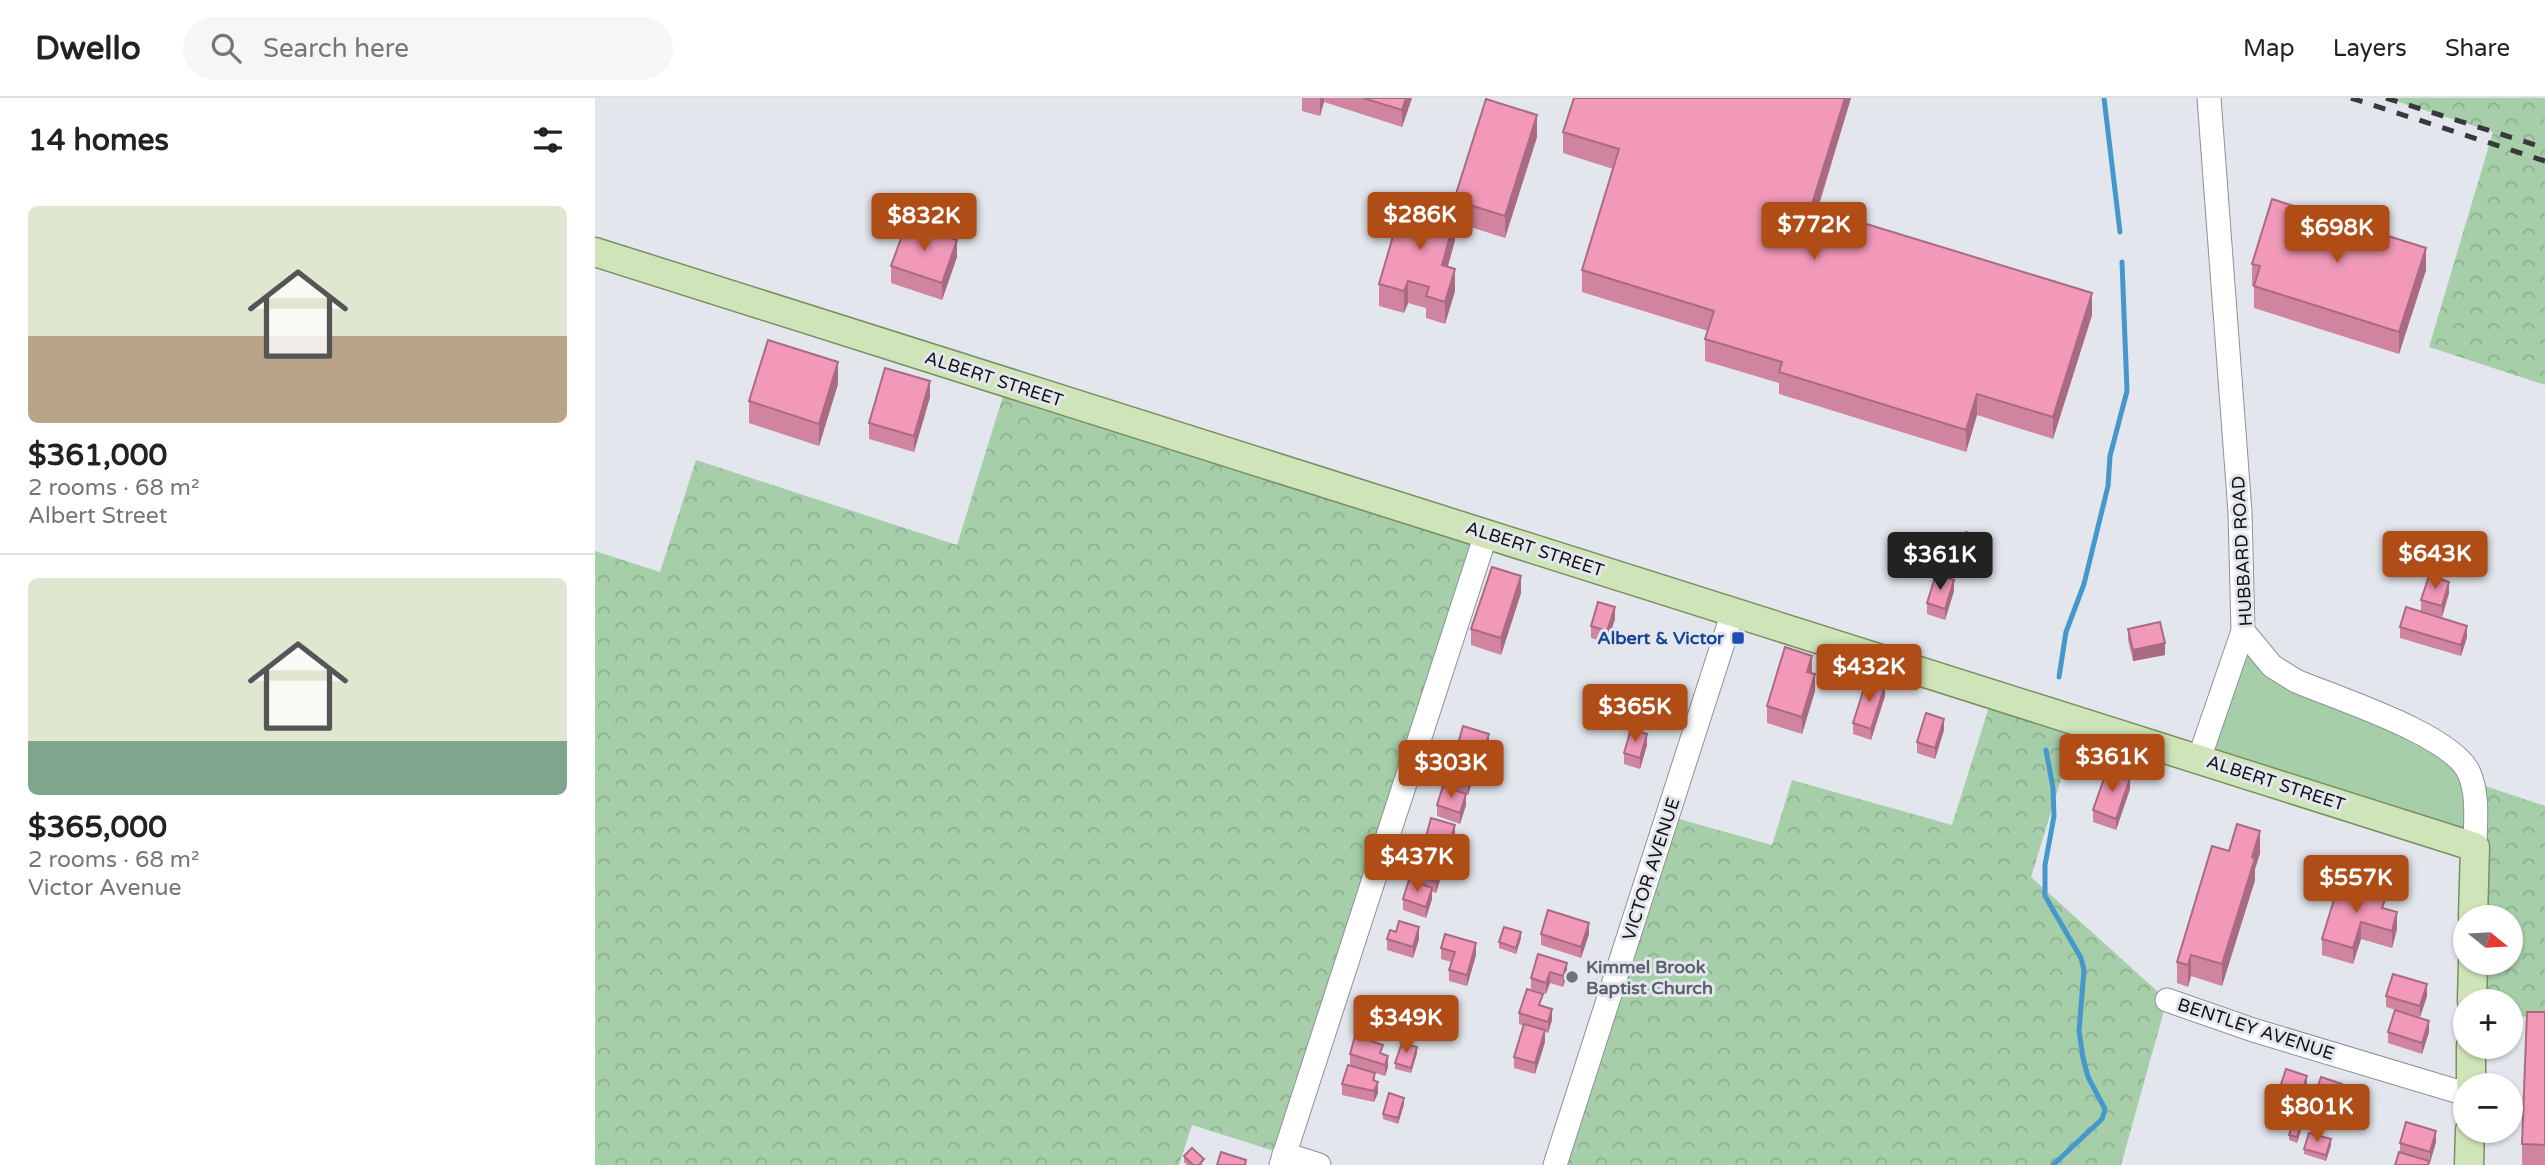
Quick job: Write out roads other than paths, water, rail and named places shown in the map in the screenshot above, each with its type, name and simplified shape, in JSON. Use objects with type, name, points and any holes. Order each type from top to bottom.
[{"type":"main road","name":"ALBERT STREET","points":[[595,252],[2475,848]]},
{"type":"main road","name":"HUBBARD ROAD","points":[[2473,905],[2475,848]]},
{"type":"main road","points":[[2469,1165],[2470,1143]]},
{"type":"street","name":"HUBBARD ROAD","points":[[2209,98],[2240,512],[2243,631],[2272,666],[2295,681],[2449,748],[2468,770],[2473,782],[2475,848]]},
{"type":"street","points":[[1319,1165],[1283,1160],[1486,534]]},
{"type":"street","name":"VICTOR AVENUE","points":[[1555,1165],[1733,612]]},
{"type":"street","points":[[2199,759],[2243,631]]},
{"type":"street","name":"BENTLEY AVENUE","points":[[2167,1000],[2253,1030],[2453,1090]]},
{"type":"waterway","points":[[2104,98],[2120,232]]},
{"type":"waterway","points":[[2059,677],[2066,632],[2084,584],[2108,486],[2110,456],[2127,391],[2122,262]]},
{"type":"waterway","points":[[2046,750],[2053,788],[2054,816],[2045,865],[2045,896],[2081,958],[2084,970],[2079,1031],[2083,1058],[2088,1077],[2105,1109],[2102,1119],[2053,1165]]},
{"type":"railway","points":[[2351,98],[2545,161]]},
{"type":"railway","points":[[2386,98],[2545,148]]},
{"type":"place","name":"Albert & Victor","points":[[1738,638]]},
{"type":"place","name":"Kimmel Brook Baptist Church","points":[[1572,977]]}]
